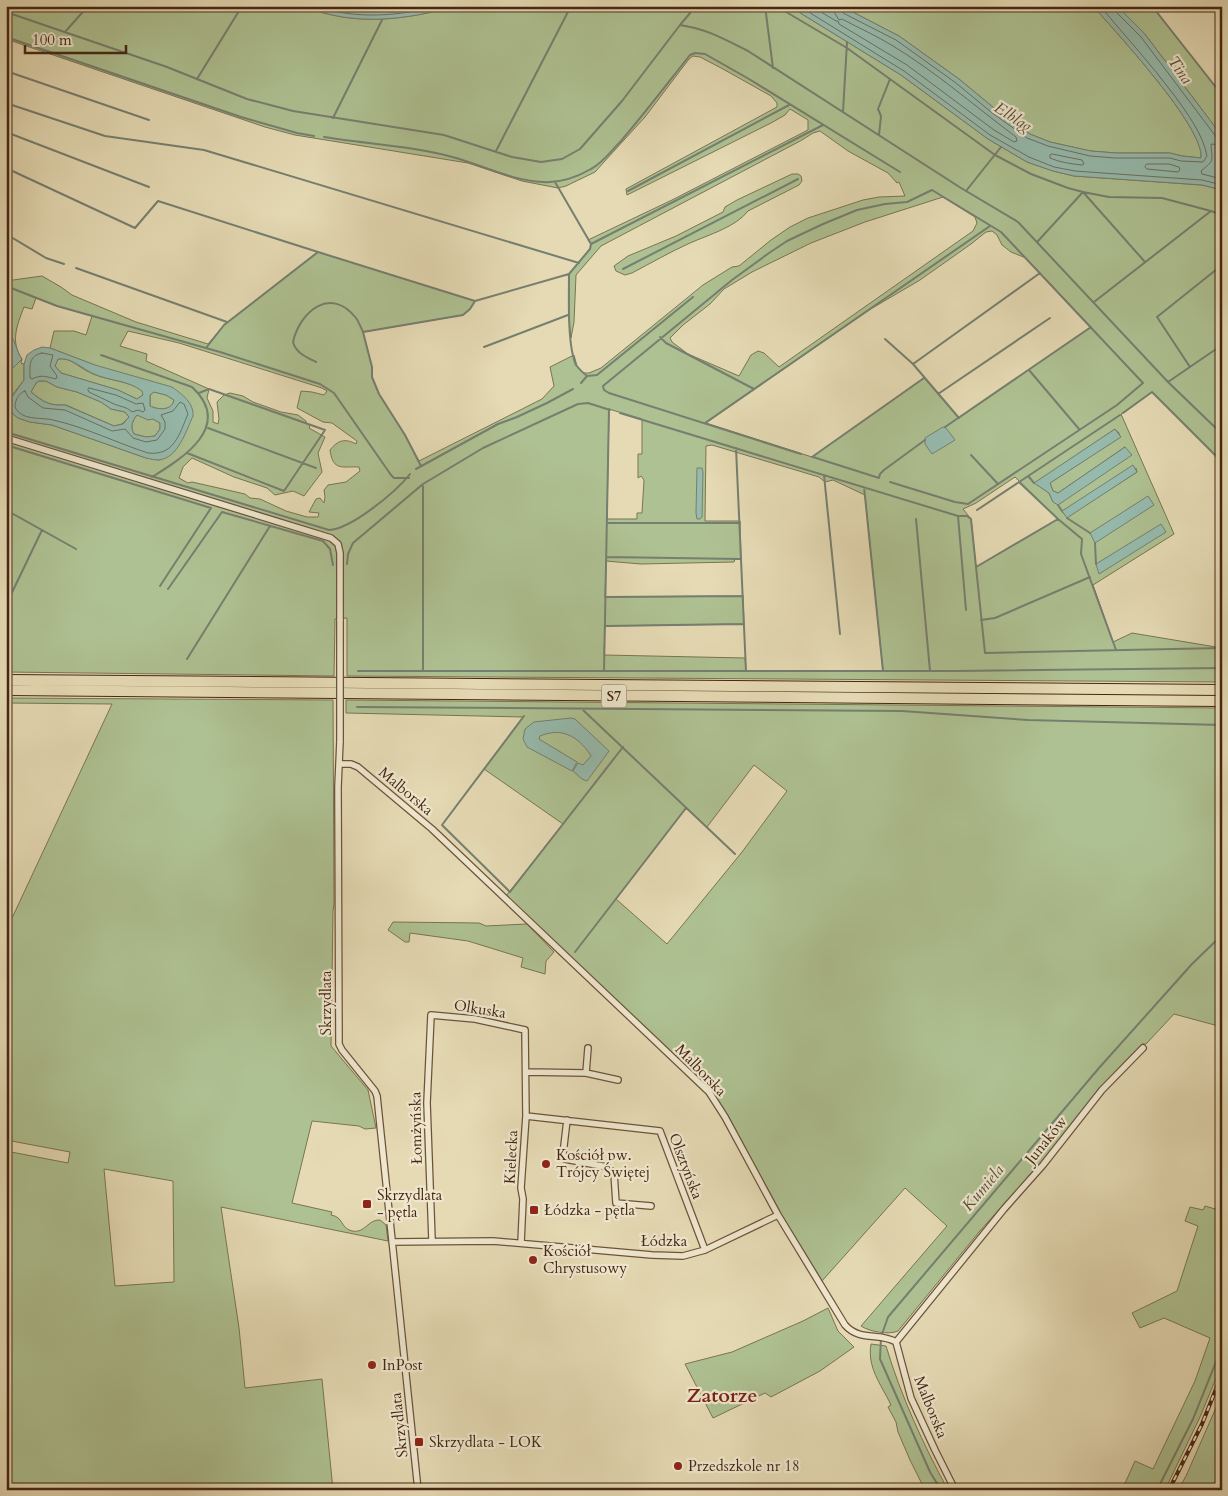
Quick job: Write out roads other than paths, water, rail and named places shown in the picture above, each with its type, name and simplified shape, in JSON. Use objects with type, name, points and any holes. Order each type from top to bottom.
[{"type":"highway","name":"S7","points":[[6,680],[1222,690]]},
{"type":"highway","name":"S7","points":[[6,690],[1222,701]]},
{"type":"street","name":"Skrzydlata","points":[[6,438],[331,538],[338,544],[340,553],[339,1044],[377,1096],[418,1490]]},
{"type":"street","name":"Malborska","points":[[339,764],[351,764],[358,767],[432,829],[709,1092],[725,1116],[778,1216],[845,1325],[855,1333],[896,1342],[914,1405],[955,1490]]},
{"type":"street","name":"Olkuska","points":[[431,1015],[475,1019],[525,1030]]},
{"type":"street","name":"Łomżyńska","points":[[431,1015],[427,1103],[432,1240]]},
{"type":"street","name":"Kielecka","points":[[521,1243],[523,1199],[521,1188],[526,1116],[525,1030]]},
{"type":"street","points":[[586,1073],[588,1048]]},
{"type":"street","name":"Junaków","points":[[896,1342],[1004,1209],[1043,1165],[1102,1090],[1142,1048]]},
{"type":"street","points":[[526,1072],[586,1073],[618,1080]]},
{"type":"street","name":"Olsztyńska","points":[[526,1116],[660,1131],[705,1250]]},
{"type":"street","points":[[567,1120],[563,1154],[565,1159],[607,1167],[614,1173],[616,1203],[652,1206]]},
{"type":"street","name":"Łódzka","points":[[392,1242],[432,1240],[521,1243],[683,1256],[705,1250],[778,1216]]},
{"type":"water","points":[[303,6],[457,6],[399,18],[361,19],[322,13]]},
{"type":"water","points":[[789,6],[841,6],[899,36],[959,79],[1030,134],[1050,142],[1091,151],[1170,153],[1201,158],[1198,144],[1189,125],[1174,103],[1138,57],[1093,6],[1117,6],[1144,33],[1222,136],[1222,190],[1202,185],[1074,176],[1027,162],[988,139],[901,75]]},
{"type":"water","points":[[6,330],[22,359],[11,370],[6,381]]},
{"type":"water","points":[[42,347],[50,348],[95,365],[172,387],[187,399],[193,411],[193,416],[176,449],[166,458],[159,460],[146,458],[52,425],[18,418],[13,414],[10,400],[24,380],[24,364],[27,355]],"holes":[[[58,359],[68,360],[94,374],[137,387],[142,391],[143,395],[137,399],[118,390],[61,373],[55,366]],[[46,381],[57,387],[77,392],[101,402],[111,409],[125,412],[129,417],[123,424],[114,426],[65,405],[46,403],[31,392],[36,383]],[[154,392],[166,395],[174,400],[173,404],[164,409],[150,406],[150,395]],[[137,415],[148,420],[153,419],[160,423],[160,429],[155,436],[146,437],[134,434],[133,422]]]},
{"type":"water","points":[[943,427],[946,428],[955,440],[932,454],[925,444],[925,438]]},
{"type":"water","points":[[1115,429],[1121,437],[1050,483],[1053,491],[1058,493],[1125,447],[1132,455],[1058,505],[1053,502],[1049,493],[1034,483]]},
{"type":"water","points":[[1133,465],[1137,472],[1067,518],[1062,511]]},
{"type":"water","points":[[697,468],[702,468],[703,472],[702,517],[700,519],[697,519],[696,513]]},
{"type":"water","points":[[1148,496],[1154,505],[1095,543],[1090,533]]},
{"type":"water","points":[[1161,524],[1166,532],[1099,574],[1096,564]]},
{"type":"water","points":[[575,719],[609,751],[587,781],[573,771],[578,763],[583,765],[591,756],[580,742],[574,738],[555,732],[540,736],[539,739],[577,762],[572,771],[527,747],[523,739],[525,729],[534,722]]},
{"type":"waterway","points":[[65,32],[88,6]]},
{"type":"waterway","points":[[197,79],[242,6]]},
{"type":"waterway","points":[[496,151],[571,6]]},
{"type":"waterway","points":[[6,12],[167,67],[247,99],[293,111],[444,135],[512,157],[541,162],[562,159],[580,149],[622,101],[696,6]]},
{"type":"waterway","points":[[765,6],[773,68]]},
{"type":"waterway","points":[[776,6],[847,48],[995,155],[1031,174],[1083,192],[1109,197],[1162,198],[1211,211]]},
{"type":"waterway","name":"Tina","points":[[1152,6],[1222,95]]},
{"type":"waterway","points":[[333,118],[382,20]]},
{"type":"waterway","points":[[680,25],[707,32],[748,51],[961,188],[1018,222],[1168,382],[1222,434]]},
{"type":"waterway","points":[[6,37],[241,117],[314,136]]},
{"type":"waterway","points":[[843,112],[847,42]]},
{"type":"waterway","points":[[324,137],[440,154],[532,181],[549,182],[562,180],[586,172],[603,160],[621,141],[690,55],[695,53],[705,54],[749,79],[900,172]]},
{"type":"waterway","points":[[6,71],[149,120]]},
{"type":"waterway","points":[[879,135],[881,116],[878,109],[890,79]]},
{"type":"waterway","points":[[6,103],[105,136],[204,150],[579,263]]},
{"type":"waterway","points":[[628,191],[789,105]]},
{"type":"waterway","points":[[591,244],[823,125]]},
{"type":"waterway","points":[[6,132],[149,187]]},
{"type":"waterway","points":[[966,191],[1001,147]]},
{"type":"waterway","points":[[6,168],[135,228],[158,201],[318,252]]},
{"type":"waterway","points":[[623,269],[798,179]]},
{"type":"waterway","points":[[475,301],[569,274],[590,249],[591,244],[555,182]]},
{"type":"waterway","points":[[801,454],[609,393],[604,390],[603,386],[732,280],[787,241],[857,210],[885,204],[907,202],[932,190],[1001,232],[1143,383],[1117,405],[968,504],[955,502],[890,482]]},
{"type":"waterway","points":[[1038,241],[1083,192],[1145,262]]},
{"type":"waterway","points":[[1094,302],[1211,211],[1222,215]]},
{"type":"waterway","points":[[705,423],[990,226]]},
{"type":"waterway","points":[[6,234],[46,258],[64,264]]},
{"type":"waterway","points":[[206,348],[224,325],[318,252],[475,301],[463,315],[363,332],[372,367],[372,377],[379,394],[405,435],[421,466]]},
{"type":"waterway","points":[[1190,367],[1157,317],[1222,265]]},
{"type":"waterway","points":[[76,268],[227,322]]},
{"type":"waterway","points":[[913,364],[1040,273]]},
{"type":"waterway","points":[[569,274],[571,345],[576,365],[587,376],[597,375],[693,297]]},
{"type":"waterway","points":[[6,286],[57,306],[220,352],[320,384],[334,393],[391,475],[394,478],[409,478]]},
{"type":"waterway","points":[[316,362],[299,352],[293,342],[302,321],[309,312],[318,306],[327,303],[337,304],[346,309],[356,318],[363,332]]},
{"type":"waterway","points":[[484,347],[568,315]]},
{"type":"waterway","points":[[938,394],[1050,318]]},
{"type":"waterway","points":[[945,427],[1091,327]]},
{"type":"waterway","points":[[660,337],[666,343],[754,389]]},
{"type":"waterway","points":[[885,339],[913,364],[959,418]]},
{"type":"waterway","points":[[1168,382],[1222,345]]},
{"type":"waterway","points":[[101,355],[192,387],[204,401],[208,415],[206,428],[199,439],[177,460],[152,477]]},
{"type":"waterway","points":[[1029,370],[1079,429]]},
{"type":"waterway","points":[[581,383],[587,376]]},
{"type":"waterway","points":[[812,457],[924,378]]},
{"type":"waterway","points":[[187,453],[284,491],[325,430],[209,389],[199,393]]},
{"type":"waterway","points":[[416,469],[498,424],[517,417],[573,389]]},
{"type":"waterway","points":[[1123,413],[1152,392],[1222,462]]},
{"type":"waterway","points":[[347,564],[348,554],[353,543],[423,484],[483,448],[578,404],[588,403],[610,410]]},
{"type":"waterway","points":[[604,671],[609,409]]},
{"type":"waterway","points":[[620,413],[958,516],[967,516],[971,519],[985,653],[1222,648]]},
{"type":"waterway","points":[[977,510],[1120,415]]},
{"type":"waterway","points":[[208,428],[316,468]]},
{"type":"waterway","points":[[6,432],[329,530],[338,528],[361,517],[395,490],[410,474]]},
{"type":"waterway","points":[[813,457],[879,478],[884,470],[925,440]]},
{"type":"waterway","points":[[6,445],[211,508],[160,586]]},
{"type":"waterway","points":[[736,448],[746,671]]},
{"type":"waterway","points":[[971,455],[998,484]]},
{"type":"waterway","points":[[824,475],[840,634]]},
{"type":"waterway","points":[[1029,477],[1034,483]]},
{"type":"waterway","points":[[1019,482],[1082,539],[1081,554],[1116,650]]},
{"type":"waterway","points":[[423,486],[423,671]]},
{"type":"waterway","points":[[864,487],[883,671]]},
{"type":"waterway","points":[[1058,505],[1062,511]]},
{"type":"waterway","points":[[6,510],[76,549]]},
{"type":"waterway","points":[[168,589],[222,512],[323,541],[330,549],[333,565]]},
{"type":"waterway","points":[[958,516],[966,610]]},
{"type":"waterway","points":[[1067,518],[1090,533]]},
{"type":"waterway","points":[[916,519],[930,671]]},
{"type":"waterway","points":[[976,567],[1058,519]]},
{"type":"waterway","points":[[607,523],[740,523]]},
{"type":"waterway","points":[[187,659],[270,526]]},
{"type":"waterway","points":[[6,605],[42,530]]},
{"type":"waterway","points":[[1095,543],[1096,564]]},
{"type":"waterway","points":[[606,557],[741,559]]},
{"type":"waterway","points":[[981,620],[995,618],[1090,577]]},
{"type":"waterway","points":[[605,597],[743,596]]},
{"type":"waterway","points":[[605,626],[744,624]]},
{"type":"waterway","points":[[358,671],[956,671],[1222,668]]},
{"type":"waterway","points":[[357,707],[902,711],[1028,720],[1222,725]]},
{"type":"waterway","points":[[583,710],[735,854]]},
{"type":"waterway","points":[[524,716],[442,825],[510,892],[623,747]]},
{"type":"waterway","points":[[575,952],[686,808]]},
{"type":"waterway","name":"Kumiela","points":[[941,1490],[930,1472],[880,1359],[881,1337],[888,1317],[1099,1068],[1192,964],[1222,935]]},
{"type":"waterway","points":[[1157,1490],[1193,1419],[1222,1347]]},
{"type":"railway","points":[[1169,1490],[1202,1424],[1222,1374]]},
{"type":"place","name":"Kościół pw. Trójcy Świętej","points":[[546,1164]]},
{"type":"place","name":"Skrzydlata - pętla","points":[[367,1204]]},
{"type":"place","name":"Łódzka - pętla","points":[[534,1210]]},
{"type":"place","name":"Kościół Chrystusowy","points":[[533,1260]]},
{"type":"place","name":"InPost","points":[[372,1365]]},
{"type":"place","name":"Skrzydlata - LOK","points":[[419,1442]]},
{"type":"place","name":"Przedszkole nr 18","points":[[678,1466]]},
{"type":"district","name":"Zatorze","points":[[722,1395]]},
{"type":"water label","name":"Elbląg","points":[[1013,117]]}]
